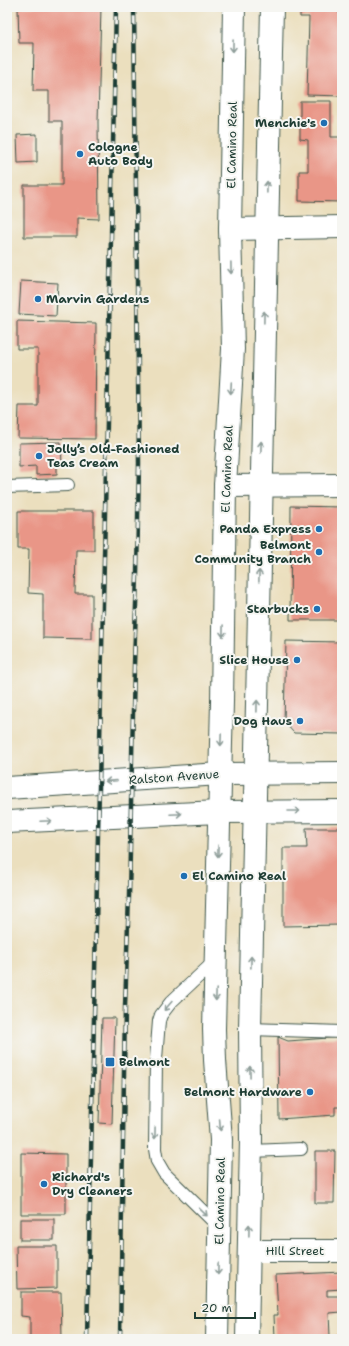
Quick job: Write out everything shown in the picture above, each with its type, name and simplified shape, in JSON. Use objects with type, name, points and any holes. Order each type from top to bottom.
[{"type":"main road","name":"El Camino Real","points":[[217,1339],[221,1140],[215,1052],[225,486],[233,349],[230,229],[234,7]]},
{"type":"main road","points":[[247,1339],[251,1151],[250,1029],[256,811],[266,229],[272,7]]},
{"type":"main road","points":[[230,229],[342,227]]},
{"type":"main road","points":[[225,486],[342,485]]},
{"type":"main road","name":"Ralston Avenue","points":[[7,788],[220,774],[342,773]]},
{"type":"main road","points":[[7,822],[219,812],[342,811]]},
{"type":"main road","name":"Hill Street","points":[[249,1251],[342,1251]]},
{"type":"lane","points":[[7,487],[68,485]]},
{"type":"lane","points":[[217,960],[171,1002],[158,1021],[155,1149],[157,1161],[164,1173],[220,1228]]},
{"type":"lane","points":[[250,1029],[342,1032]]},
{"type":"lane","points":[[251,1151],[301,1149]]},
{"type":"building","points":[[18,7],[101,7],[98,122],[99,219],[77,218],[77,237],[24,237],[24,185],[62,185],[62,121],[49,121],[49,91],[33,91],[34,43],[19,43]]},
{"type":"building","points":[[300,7],[339,7],[339,14],[342,15],[342,96],[307,95],[309,17],[300,17]]},
{"type":"building","points":[[300,101],[331,101],[331,137],[342,137],[342,202],[299,201],[299,171],[308,171],[308,140],[300,139]]},
{"type":"building","points":[[37,134],[37,162],[18,163],[17,135]]},
{"type":"building","name":"Marvin Gardens","points":[[21,281],[58,283],[56,316],[19,314]]},
{"type":"building","points":[[17,321],[96,323],[95,439],[18,438],[19,406],[38,406],[38,349],[17,349]]},
{"type":"building","points":[[61,442],[62,465],[57,466],[57,474],[36,475],[36,466],[19,467],[19,443]]},
{"type":"building","points":[[291,506],[342,507],[342,620],[290,620]]},
{"type":"building","points":[[18,511],[94,511],[94,550],[76,550],[75,594],[92,594],[92,639],[43,638],[43,594],[28,593],[29,549],[18,549]]},
{"type":"building","points":[[286,641],[342,642],[342,734],[294,733],[284,722]]},
{"type":"building","points":[[306,828],[340,828],[341,925],[283,926],[283,848],[307,848]]},
{"type":"building","points":[[102,1018],[115,1018],[112,1124],[99,1123]]},
{"type":"building","points":[[278,1037],[288,1041],[342,1037],[342,1107],[335,1107],[335,1115],[279,1119]]},
{"type":"building","points":[[315,1151],[335,1151],[334,1203],[315,1203]]},
{"type":"building","name":"Richard's Dry Cleaners","points":[[21,1153],[66,1154],[66,1214],[21,1214]]},
{"type":"building","points":[[20,1219],[54,1219],[54,1240],[20,1240]]},
{"type":"building","points":[[16,1246],[57,1246],[57,1288],[17,1289]]},
{"type":"building","points":[[342,1272],[342,1289],[327,1290],[327,1296],[342,1296],[342,1312],[329,1313],[330,1336],[342,1335],[342,1339],[275,1338],[274,1315],[278,1315],[276,1275]]},
{"type":"building","points":[[21,1292],[61,1292],[62,1339],[30,1339],[30,1317],[21,1316]]},
{"type":"railway","points":[[87,1339],[116,7]]},
{"type":"railway","points":[[120,1339],[125,1007],[139,463],[134,7]]},
{"type":"place","name":"Menchie's","points":[[324,123]]},
{"type":"place","name":"Cologne Auto Body","points":[[80,154]]},
{"type":"place","name":"Marvin Gardens","points":[[38,299]]},
{"type":"place","name":"Jolly’s Old-Fashioned Teas Cream","points":[[39,456]]},
{"type":"place","name":"Panda Express","points":[[319,529]]},
{"type":"place","name":"Belmont Community Branch","points":[[319,552]]},
{"type":"place","name":"Starbucks","points":[[317,609]]},
{"type":"place","name":"Slice House","points":[[297,660]]},
{"type":"place","name":"Dog Haus","points":[[300,721]]},
{"type":"place","name":"El Camino Real","points":[[184,876]]},
{"type":"place","name":"Belmont","points":[[110,1062]]},
{"type":"place","name":"Belmont Hardware","points":[[310,1092]]},
{"type":"place","name":"Richard's Dry Cleaners","points":[[44,1184]]}]
